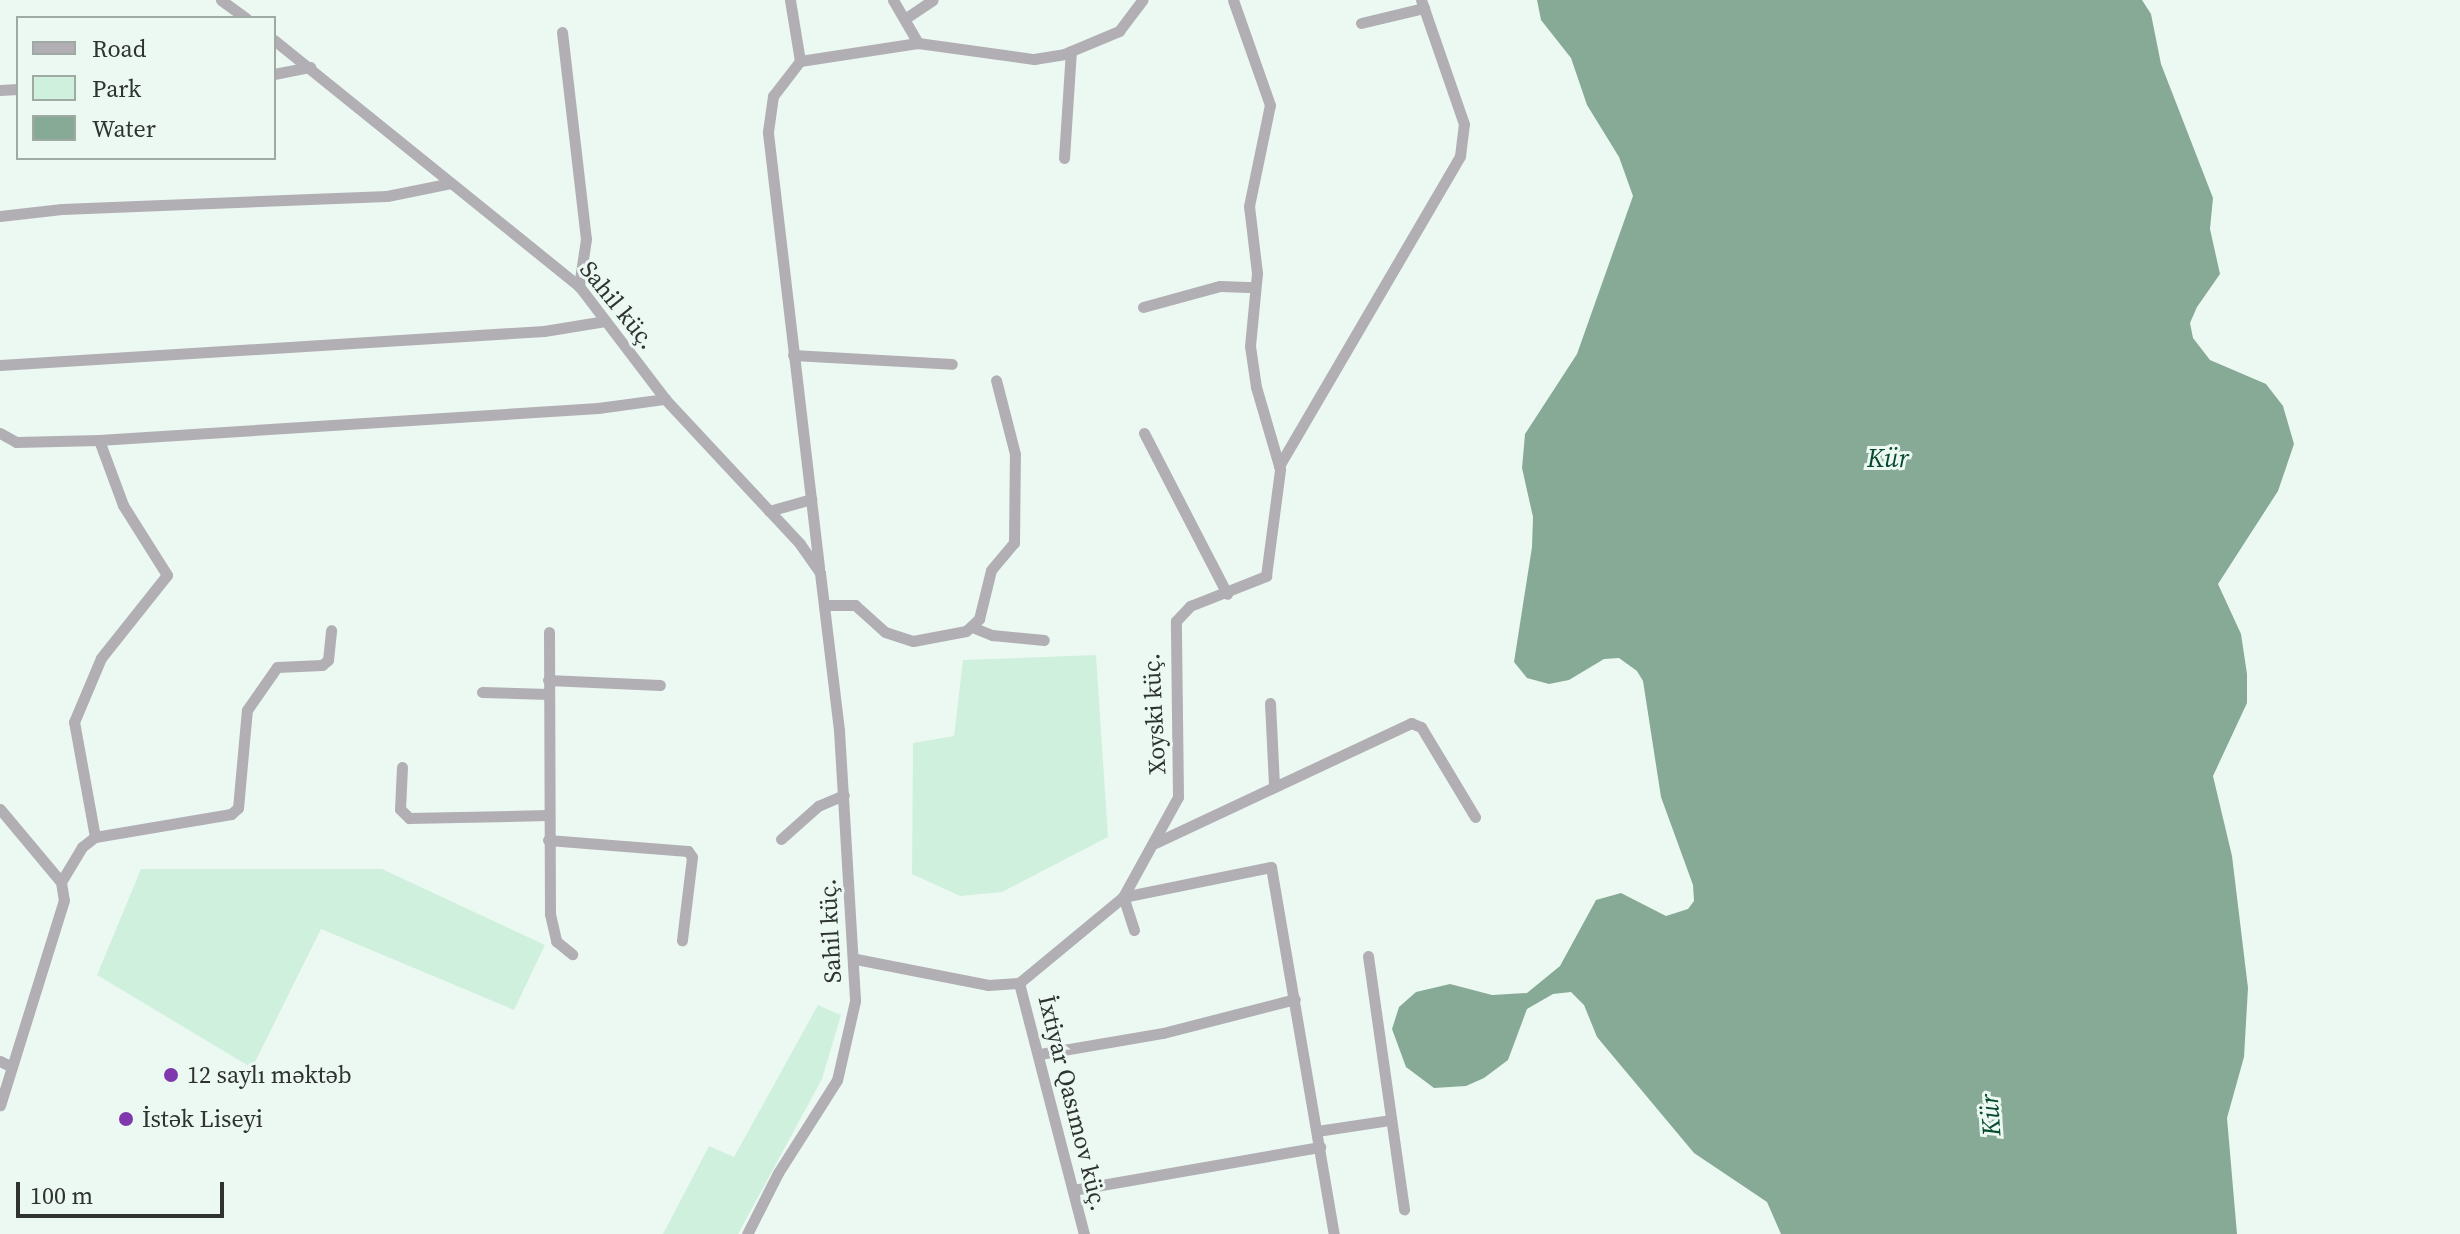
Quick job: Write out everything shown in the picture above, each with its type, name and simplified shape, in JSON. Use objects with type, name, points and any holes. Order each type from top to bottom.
[{"type":"street","points":[[221,0],[241,14],[246,0]]},
{"type":"street","points":[[790,0],[800,61],[918,43],[1023,58],[1071,51],[1119,31],[1142,0]]},
{"type":"street","points":[[893,0],[918,43]]},
{"type":"street","points":[[906,18],[933,0]]},
{"type":"street","name":"Xoyski küç.","points":[[1019,983],[1123,897],[1178,797],[1172,640],[1176,621],[1190,606],[1227,594],[1266,576],[1279,466],[1256,387],[1250,346],[1255,287],[1249,194],[1270,105],[1233,0]]},
{"type":"street","points":[[1279,466],[1460,156],[1464,124],[1422,4],[1361,23]]},
{"type":"street","points":[[562,32],[586,239],[579,286]]},
{"type":"street","name":"Sahil küç.","points":[[276,42],[579,286],[665,399],[769,511],[820,573]]},
{"type":"street","points":[[1064,158],[1071,51]]},
{"type":"street","name":"Sahil küç.","points":[[747,1234],[778,1173],[837,1080],[855,1001],[856,959],[844,795],[768,133],[773,96],[800,61]]},
{"type":"street","points":[[276,74],[310,67]]},
{"type":"street","points":[[0,216],[62,209],[387,196],[451,183]]},
{"type":"street","points":[[1143,307],[1220,286],[1255,287]]},
{"type":"street","points":[[0,365],[544,331],[605,321]]},
{"type":"street","points":[[793,355],[952,364]]},
{"type":"street","points":[[972,627],[996,559],[1014,543],[1015,454],[996,380]]},
{"type":"street","points":[[0,433],[16,442],[99,440],[598,408],[665,399]]},
{"type":"street","points":[[1144,433],[1227,594]]},
{"type":"street","points":[[95,837],[74,722],[101,658],[167,575],[123,505],[99,440]]},
{"type":"street","points":[[769,511],[811,499]]},
{"type":"street","points":[[824,605],[855,605],[885,632],[913,641],[972,627],[992,635],[1044,640]]},
{"type":"street","points":[[0,1105],[62,913],[61,882],[82,847],[95,837],[231,814],[238,808],[247,710],[277,667],[322,665],[328,660],[331,630]]},
{"type":"street","points":[[549,632],[547,815],[552,932],[572,954]]},
{"type":"street","points":[[548,680],[660,685]]},
{"type":"street","points":[[482,692],[548,694]]},
{"type":"street","points":[[1270,703],[1274,785]]},
{"type":"street","points":[[1155,843],[1411,723],[1421,727],[1475,817]]},
{"type":"street","points":[[402,767],[400,809],[409,818],[547,815]]},
{"type":"street","points":[[781,839],[818,806],[844,795]]},
{"type":"street","points":[[0,809],[61,882]]},
{"type":"street","points":[[548,840],[688,851],[692,857],[682,940]]},
{"type":"street","points":[[1134,930],[1123,897],[1271,867],[1334,1234]]},
{"type":"street","points":[[1368,956],[1404,1209]]},
{"type":"street","points":[[856,959],[988,985],[1019,983]]},
{"type":"street","name":"İxtiyar Qasımov küç.","points":[[1019,983],[1040,1054],[1084,1234]]},
{"type":"street","points":[[1040,1054],[1163,1033],[1295,999]]},
{"type":"street","points":[[0,1061],[12,1067]]},
{"type":"street","points":[[1317,1131],[1391,1120]]},
{"type":"street","points":[[1073,1190],[1320,1147]]},
{"type":"green space","points":[[1096,655],[1108,837],[1002,892],[960,896],[912,874],[913,743],[954,736],[963,660]]},
{"type":"green space","points":[[141,869],[382,869],[545,945],[514,1010],[321,929],[252,1068],[97,975]]},
{"type":"green space","points":[[818,1005],[841,1015],[822,1079],[738,1234],[663,1234],[709,1146],[734,1157]]},
{"type":"water","name":"Kür","points":[[1537,0],[2142,0],[2151,14],[2161,64],[2213,198],[2210,229],[2220,274],[2190,323],[2193,338],[2210,360],[2266,384],[2283,406],[2294,444],[2278,491],[2218,584],[2241,634],[2247,674],[2247,703],[2213,776],[2232,856],[2248,988],[2244,1057],[2227,1118],[2237,1234],[1781,1234],[1767,1202],[1694,1153],[1597,1037],[1584,1005],[1571,992],[1553,994],[1527,1009],[1508,1060],[1484,1078],[1466,1086],[1434,1088],[1406,1067],[1392,1029],[1399,1007],[1416,992],[1450,984],[1492,995],[1527,993],[1560,966],[1596,900],[1621,893],[1666,916],[1688,909],[1694,901],[1693,885],[1661,797],[1643,681],[1637,671],[1619,658],[1604,659],[1569,680],[1549,684],[1527,678],[1514,662],[1532,547],[1533,517],[1522,468],[1525,434],[1577,354],[1633,196],[1619,157],[1587,105],[1571,58],[1541,20]]},
{"type":"place","name":"12 saylı məktəb","points":[[171,1075]]},
{"type":"place","name":"İstək Liseyi","points":[[126,1119]]}]
